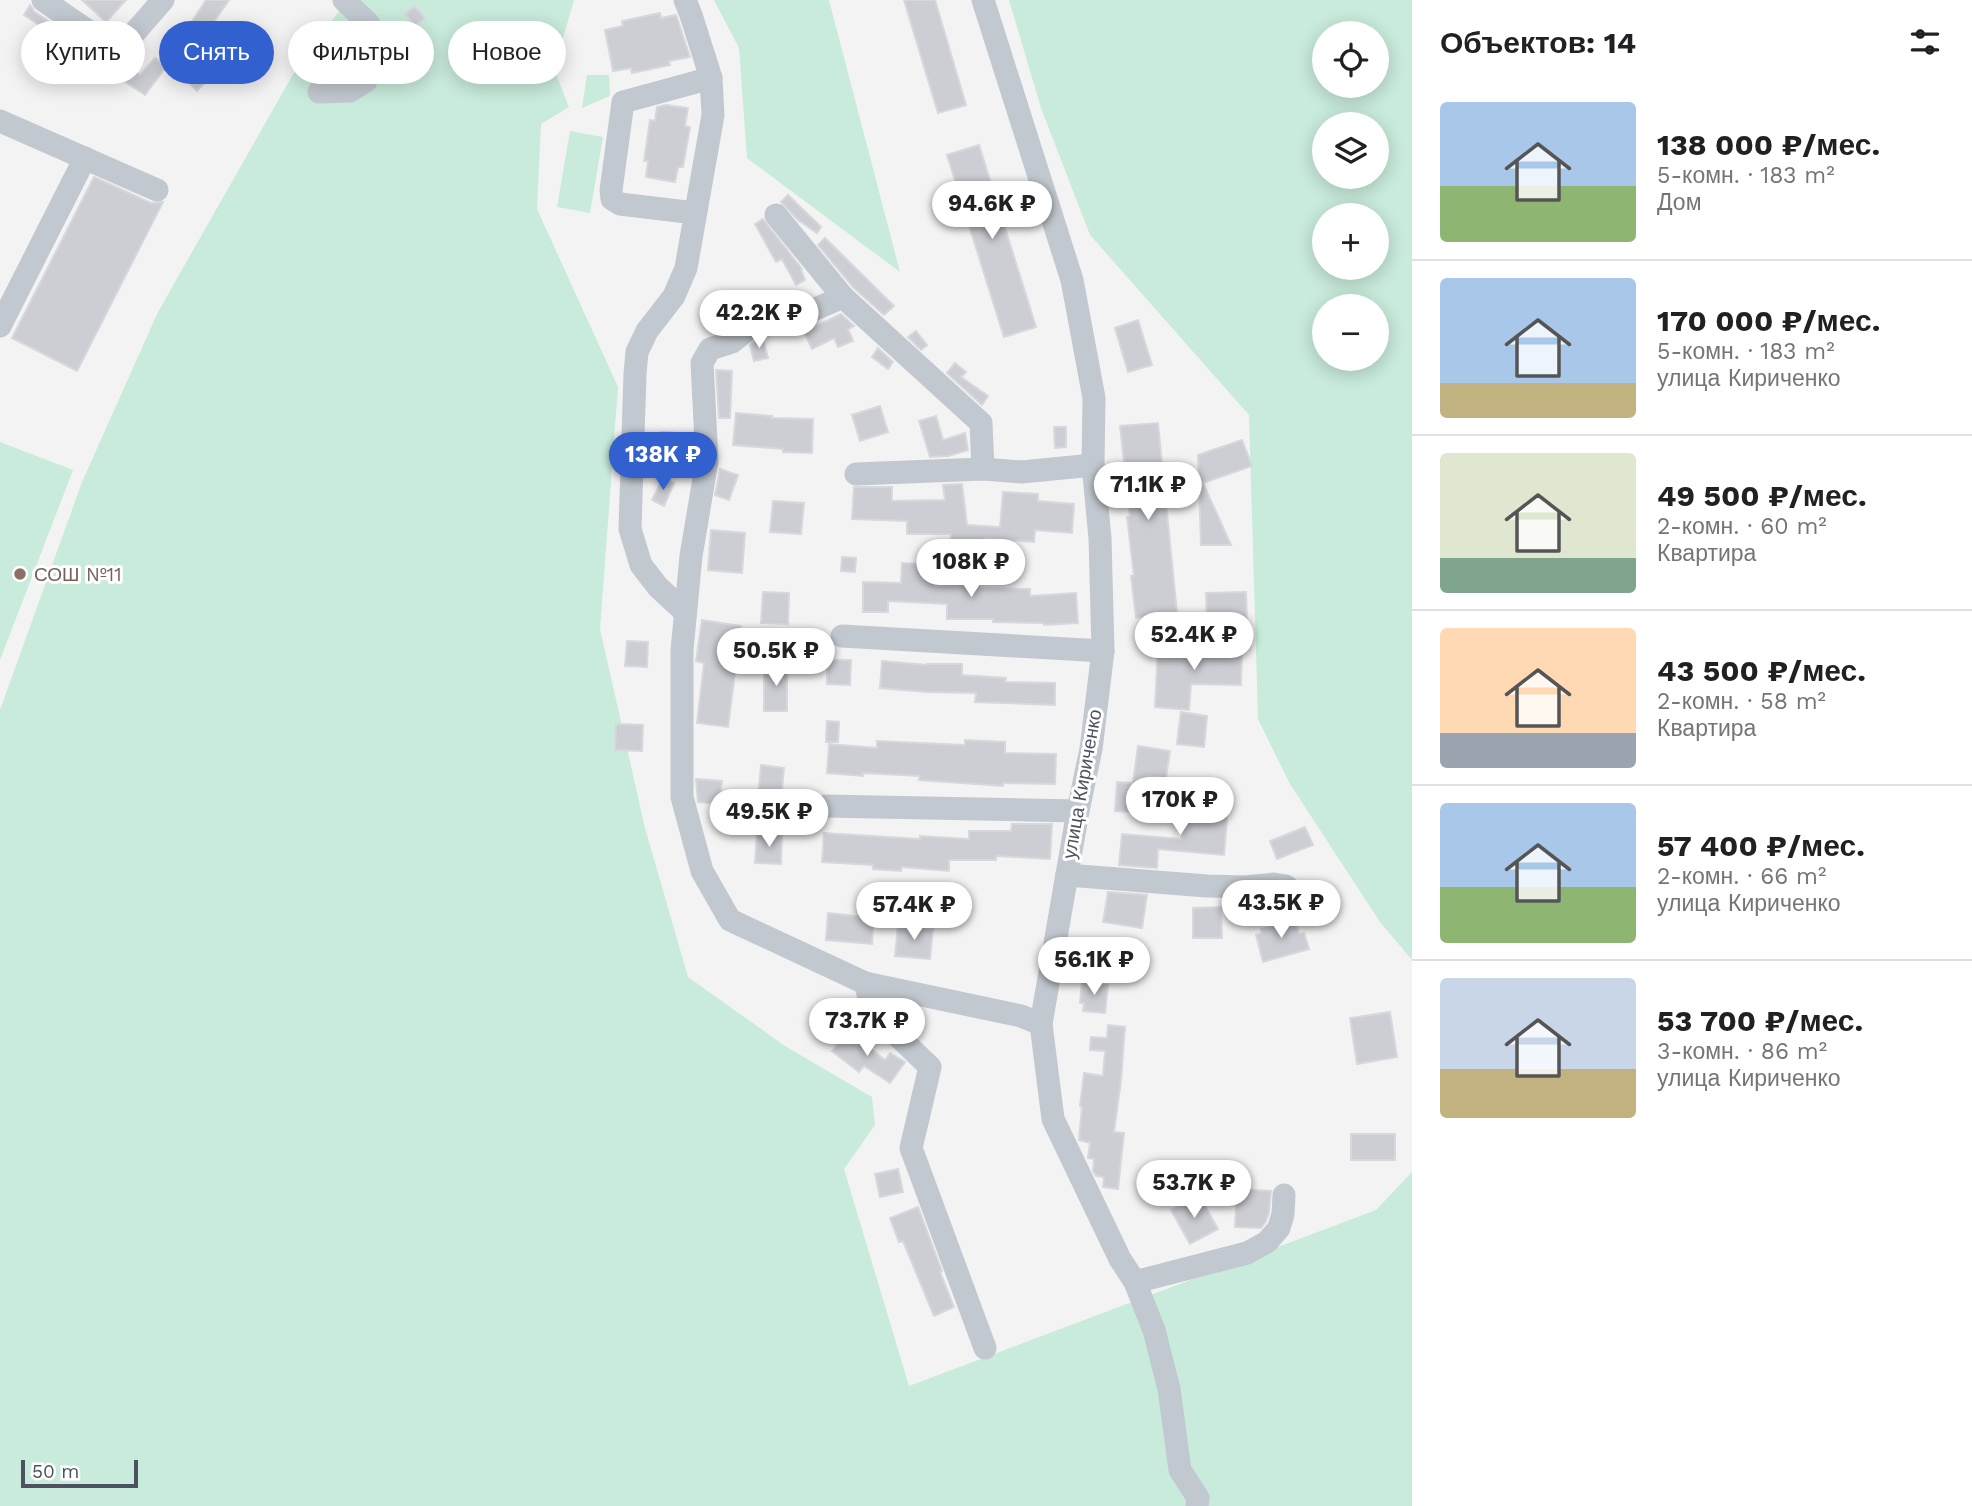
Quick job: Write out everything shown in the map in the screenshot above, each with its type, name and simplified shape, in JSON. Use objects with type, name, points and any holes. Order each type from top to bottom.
[{"type":"street","points":[[43,0],[91,33],[114,44],[129,39],[163,0]]},
{"type":"street","points":[[319,92],[350,91],[366,81],[375,57],[369,24],[344,0]]},
{"type":"street","points":[[685,0],[711,78],[713,115],[686,268],[674,296],[647,331],[637,352],[630,529],[642,565],[658,587],[685,612]]},
{"type":"street","name":"улица Кириченко","points":[[983,0],[1072,280],[1094,398],[1093,465],[1100,538],[1103,652],[1091,749],[1041,1024],[1053,1119],[1120,1259],[1135,1282],[1154,1330],[1169,1389],[1180,1470],[1198,1498],[1197,1506]]},
{"type":"street","points":[[695,213],[620,204],[612,199],[611,190],[623,102],[711,78]]},
{"type":"street","points":[[0,121],[157,190]]},
{"type":"street","points":[[0,326],[85,158]]},
{"type":"street","points":[[776,215],[843,297],[981,423],[984,468]]},
{"type":"street","points":[[843,297],[799,316],[758,321],[732,342],[710,349],[702,363],[707,461],[691,556],[682,650],[682,797],[702,871],[730,920],[865,983],[1021,1017],[1041,1024]]},
{"type":"street","points":[[856,474],[984,468],[1022,472],[1093,465]]},
{"type":"street","points":[[842,636],[1103,652]]},
{"type":"street","points":[[825,806],[1078,811]]},
{"type":"street","points":[[1066,876],[1207,887],[1274,884],[1286,886],[1292,891],[1297,902]]},
{"type":"street","points":[[865,983],[873,1012],[930,1068],[911,1148],[985,1348]]},
{"type":"street","points":[[1135,1282],[1247,1253],[1267,1242],[1279,1228],[1284,1195]]},
{"type":"green space","points":[[347,0],[574,0],[566,28],[566,21],[448,21],[448,84],[560,84],[569,107],[541,124],[537,209],[618,387],[600,629],[645,828],[688,977],[785,1046],[872,1097],[875,1125],[844,1169],[909,1386],[1376,1210],[1412,1172],[1412,1506],[0,1506],[0,710],[82,482],[158,312],[288,83],[434,84],[434,21],[332,21]]},
{"type":"green space","points":[[714,0],[829,0],[900,272],[747,158],[739,48]]},
{"type":"green space","points":[[1009,0],[1412,0],[1412,960],[1380,922],[1290,784],[1258,719],[1249,415],[1090,235],[1041,108]]},
{"type":"green space","points":[[587,75],[609,75],[610,96],[582,108]]},
{"type":"green space","points":[[570,131],[603,137],[590,213],[557,207]]},
{"type":"green space","name":"СОШ №11","points":[[0,442],[73,470],[0,660]]},
{"type":"building","points":[[82,0],[126,0],[105,21]]},
{"type":"building","points":[[206,0],[229,0],[214,21],[192,21]]},
{"type":"building","points":[[904,0],[935,0],[966,105],[938,113]]},
{"type":"building","points":[[30,5],[48,21],[33,21],[24,15]]},
{"type":"building","points":[[415,6],[425,18],[421,21],[411,21],[405,14]]},
{"type":"building","points":[[660,13],[661,18],[676,15],[690,57],[669,61],[670,65],[632,73],[631,68],[613,71],[605,30],[623,26],[622,21]]},
{"type":"building","points":[[155,58],[159,61],[159,76],[145,95],[128,84],[145,84],[145,69]]},
{"type":"building","points":[[190,84],[203,84],[197,91]]},
{"type":"building","points":[[666,105],[688,108],[685,126],[690,127],[683,167],[678,167],[675,182],[646,177],[648,161],[644,161],[650,120],[655,121],[657,107]]},
{"type":"building","points":[[979,145],[1036,327],[1004,337],[947,155]]},
{"type":"building","points":[[94,177],[151,203],[163,202],[77,371],[12,338]]},
{"type":"building","points":[[788,195],[821,227],[817,233],[798,220],[781,202]]},
{"type":"building","points":[[763,219],[802,269],[805,280],[796,285],[782,259],[776,262],[755,224]]},
{"type":"building","points":[[825,238],[894,306],[884,315],[853,287],[818,245]]},
{"type":"building","points":[[841,314],[854,326],[848,329],[853,341],[838,347],[834,338],[812,349],[804,332]]},
{"type":"building","points":[[1138,320],[1152,365],[1128,372],[1115,328]]},
{"type":"building","points":[[916,331],[927,345],[921,350],[908,337]]},
{"type":"building","points":[[762,336],[768,358],[754,361],[750,345]]},
{"type":"building","points":[[878,348],[893,362],[888,369],[872,357]]},
{"type":"building","points":[[955,363],[966,372],[961,377],[988,396],[982,405],[947,373]]},
{"type":"building","points":[[716,370],[732,371],[730,418],[719,418]]},
{"type":"building","points":[[880,406],[888,432],[860,441],[852,415]]},
{"type":"building","points":[[736,413],[772,418],[813,419],[812,453],[733,445]]},
{"type":"building","points":[[936,416],[943,440],[965,433],[968,450],[948,456],[930,457],[919,421]]},
{"type":"building","points":[[1158,423],[1177,613],[1136,618],[1127,517],[1130,516],[1120,426]]},
{"type":"building","points":[[1054,427],[1066,427],[1066,447],[1055,448]]},
{"type":"building","points":[[661,432],[679,433],[678,447],[660,446]]},
{"type":"building","points":[[1242,440],[1252,466],[1203,483],[1231,545],[1201,545],[1198,455]]},
{"type":"building","points":[[720,469],[738,475],[729,500],[715,495]]},
{"type":"building","points":[[663,478],[674,483],[664,506],[652,500]]},
{"type":"building","points":[[962,484],[967,525],[1000,527],[1003,492],[1038,494],[1038,501],[1074,504],[1072,533],[1035,530],[1034,542],[984,538],[983,559],[950,557],[951,534],[907,534],[907,521],[852,519],[854,487],[892,487],[892,501],[945,500],[943,485]]},
{"type":"building","points":[[773,501],[804,503],[801,534],[770,532]]},
{"type":"building","points":[[711,530],[745,533],[742,573],[708,570]]},
{"type":"building","points":[[842,557],[856,558],[855,572],[841,571]]},
{"type":"building","points":[[902,563],[936,565],[935,586],[1030,589],[1030,596],[1076,593],[1078,623],[1044,625],[993,622],[993,619],[947,619],[947,604],[888,601],[888,612],[863,612],[863,582],[901,583]]},
{"type":"building","points":[[763,592],[789,593],[788,624],[761,623]]},
{"type":"building","points":[[1246,592],[1247,623],[1207,625],[1206,593]]},
{"type":"building","points":[[702,620],[741,626],[728,727],[697,723],[704,663],[696,661]]},
{"type":"building","points":[[627,641],[648,642],[647,667],[625,666]]},
{"type":"building","points":[[1158,646],[1242,648],[1241,685],[1191,684],[1189,710],[1155,707]]},
{"type":"building","points":[[827,660],[851,660],[850,685],[827,684]]},
{"type":"building","points":[[882,661],[927,665],[962,664],[962,675],[1006,678],[1005,682],[1055,683],[1055,705],[975,702],[976,693],[880,688]]},
{"type":"building","points":[[764,666],[787,666],[787,711],[764,711]]},
{"type":"building","points":[[1181,712],[1207,716],[1204,747],[1177,744]]},
{"type":"building","points":[[827,721],[839,722],[838,742],[826,742]]},
{"type":"building","points":[[616,724],[643,725],[642,751],[615,750]]},
{"type":"building","points":[[965,740],[1005,742],[1005,753],[1056,754],[1055,784],[1003,783],[1003,786],[919,780],[920,776],[827,773],[829,744],[877,748],[877,741],[965,745]]},
{"type":"building","points":[[1138,746],[1170,751],[1166,778],[1149,776],[1147,813],[1115,811],[1117,782],[1133,783]]},
{"type":"building","points":[[761,765],[784,768],[781,800],[758,798]]},
{"type":"building","points":[[696,779],[722,781],[719,804],[698,802]]},
{"type":"building","points":[[1184,803],[1228,807],[1224,855],[1158,849],[1157,868],[1119,865],[1122,834],[1181,839]]},
{"type":"building","points":[[1012,824],[1052,824],[1050,859],[996,856],[996,860],[949,860],[949,871],[902,867],[901,871],[873,869],[873,865],[822,862],[824,833],[969,839],[969,831],[1011,831]]},
{"type":"building","points":[[1305,827],[1313,845],[1277,859],[1270,841]]},
{"type":"building","points":[[757,833],[782,835],[781,864],[755,863]]},
{"type":"building","points":[[1108,892],[1147,895],[1142,928],[1103,922]]},
{"type":"building","points":[[1221,907],[1222,938],[1193,938],[1193,908]]},
{"type":"building","points":[[828,913],[874,918],[872,944],[826,940]]},
{"type":"building","points":[[1294,916],[1299,934],[1304,933],[1309,949],[1263,962],[1256,935],[1262,933],[1261,929],[1278,925],[1277,920]]},
{"type":"building","points":[[898,925],[933,929],[930,959],[895,956]]},
{"type":"building","points":[[1082,982],[1108,985],[1105,1013],[1083,1011],[1084,1003],[1080,1003]]},
{"type":"building","points":[[1390,1012],[1397,1057],[1357,1064],[1350,1018]]},
{"type":"building","points":[[1108,1025],[1125,1027],[1114,1132],[1124,1133],[1118,1189],[1103,1187],[1104,1177],[1096,1176],[1093,1171],[1094,1159],[1088,1158],[1090,1143],[1079,1140],[1084,1073],[1103,1076],[1105,1051],[1090,1050],[1091,1037],[1107,1038]]},
{"type":"building","points":[[848,1031],[885,1060],[890,1053],[905,1062],[890,1083],[864,1066],[859,1072],[832,1051]]},
{"type":"building","points":[[1351,1134],[1395,1134],[1395,1160],[1351,1160]]},
{"type":"building","points":[[898,1169],[903,1192],[880,1197],[875,1174]]},
{"type":"building","points":[[1237,1189],[1271,1191],[1269,1212],[1261,1228],[1235,1227]]},
{"type":"building","points":[[1199,1195],[1218,1229],[1190,1244],[1171,1210]]},
{"type":"building","points":[[918,1207],[954,1307],[934,1316],[903,1241],[899,1242],[890,1218]]},
{"type":"place","name":"СОШ №11","points":[[20,574]]}]
